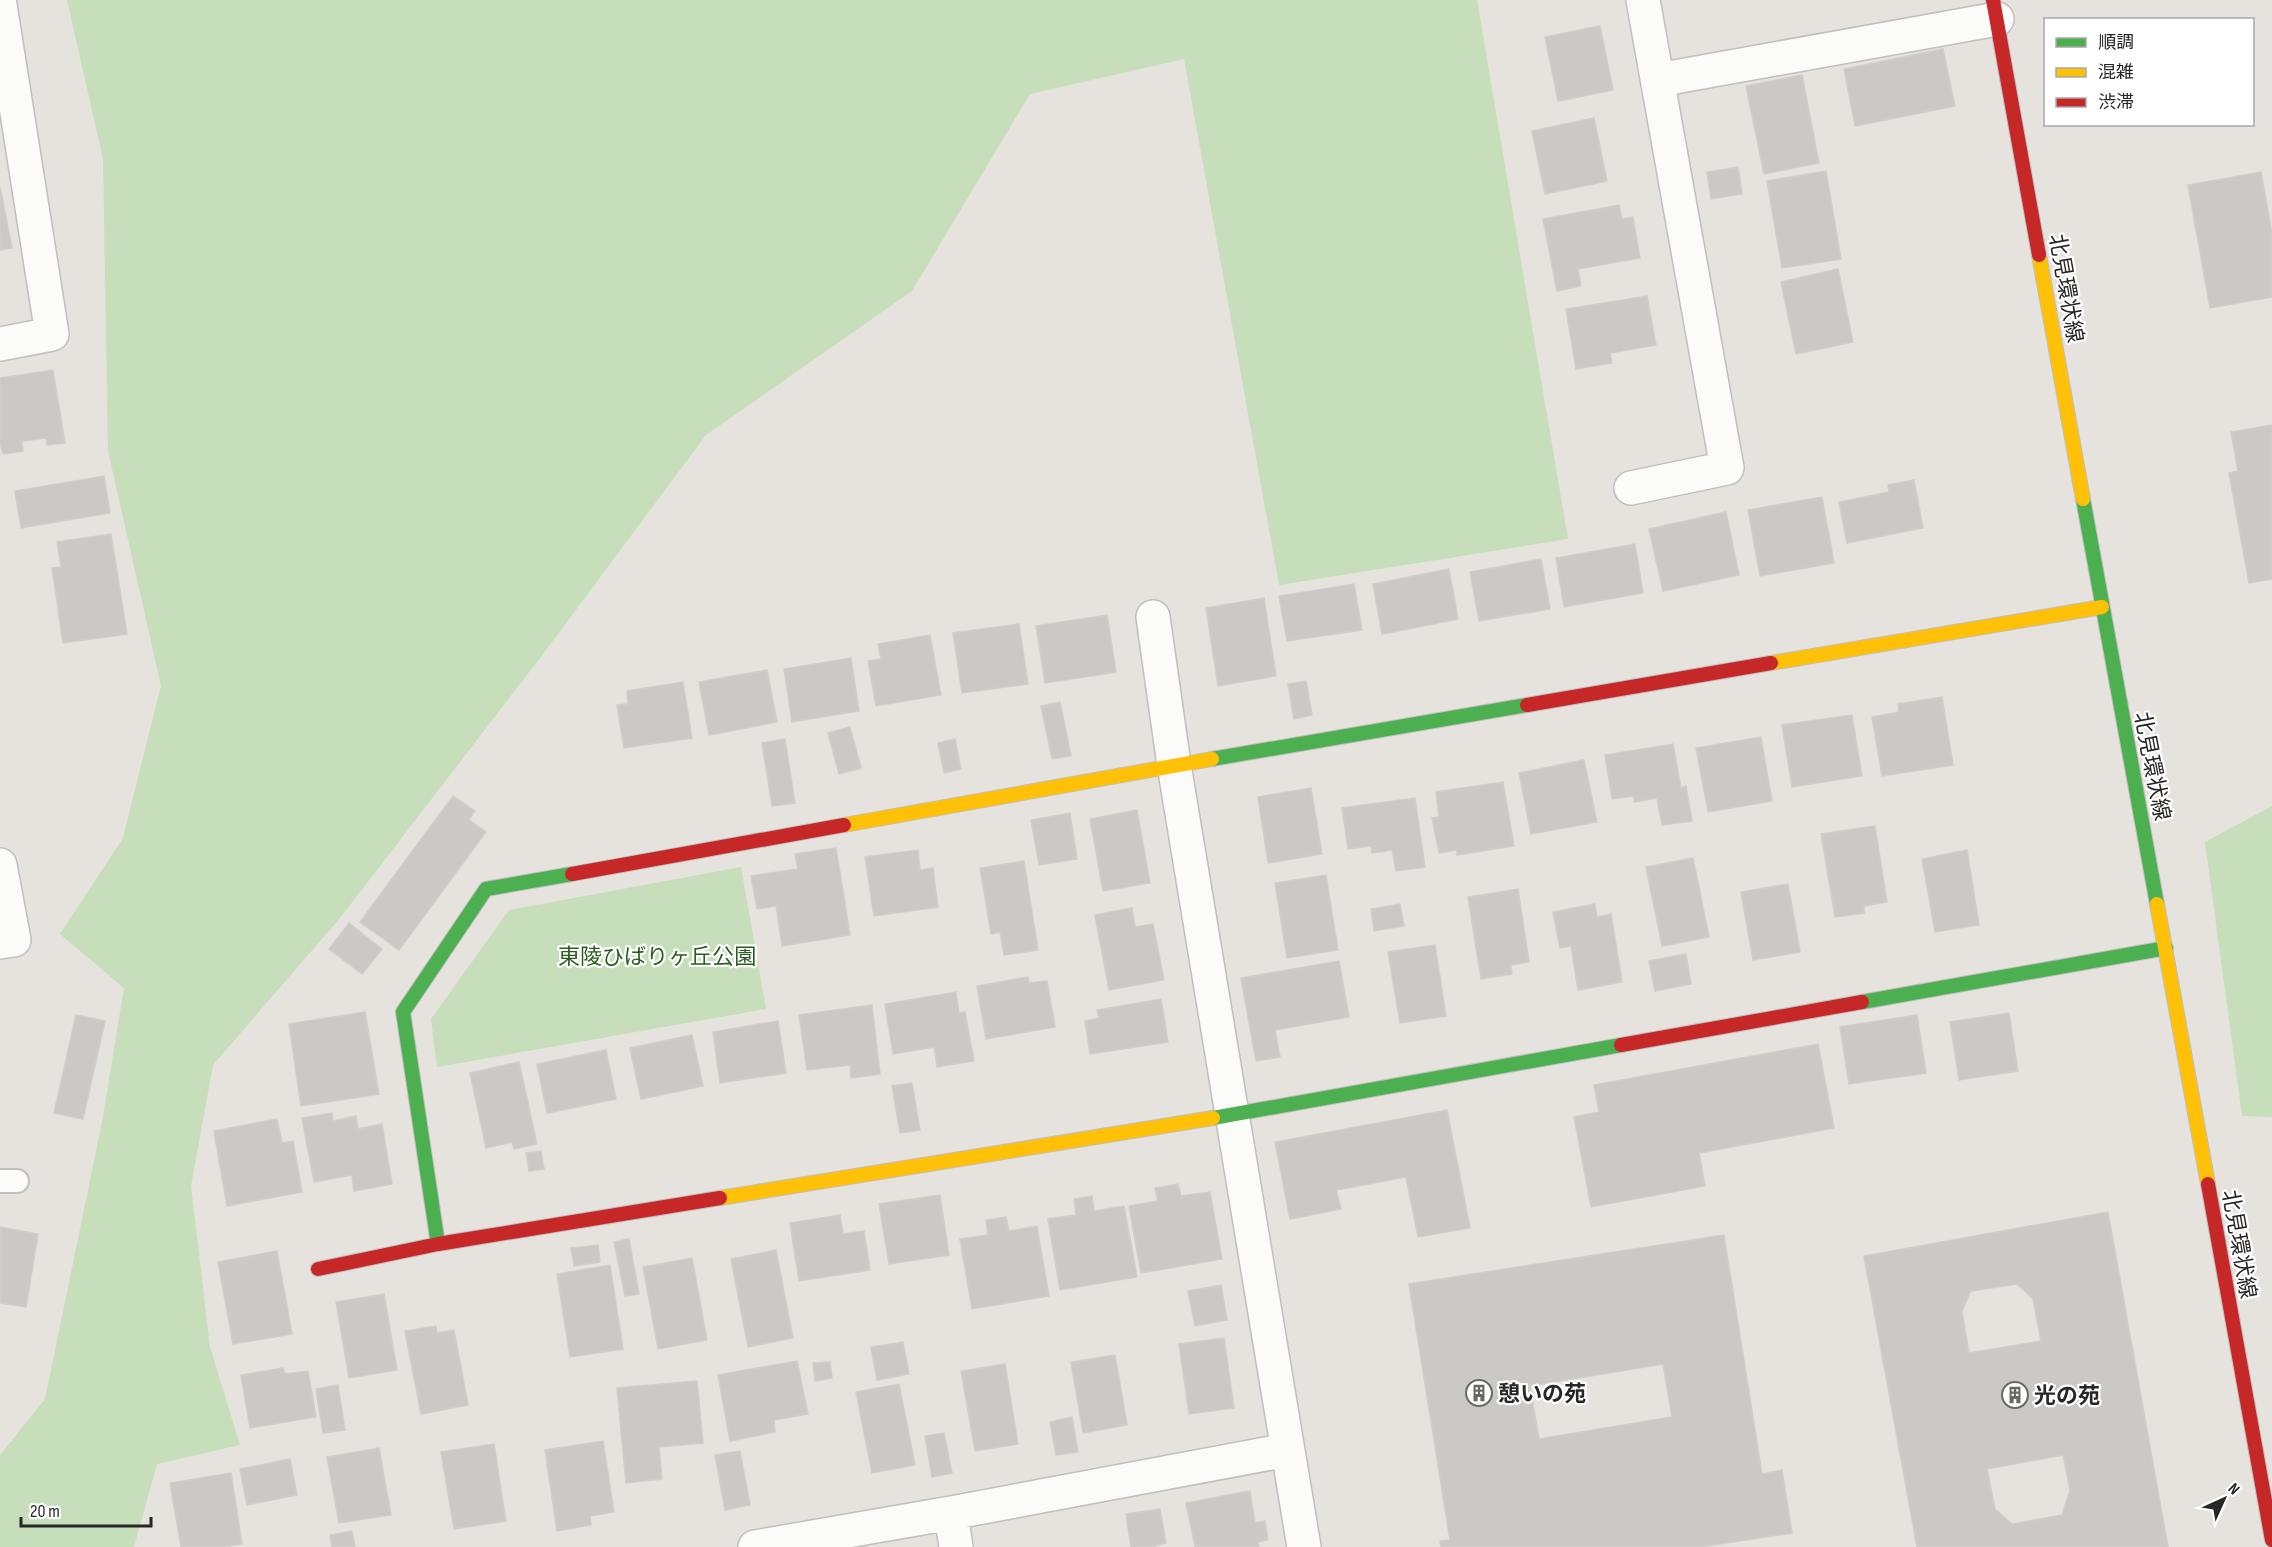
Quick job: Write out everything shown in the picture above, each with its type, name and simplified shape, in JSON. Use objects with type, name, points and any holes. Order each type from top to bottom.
[{"type":"street","points":[[1631,488],[1728,468],[1643,0]]},
{"type":"street","points":[[0,5],[52,334],[0,344]]},
{"type":"street","points":[[1658,80],[1995,9]]},
{"type":"street","name":"北見環状線","points":[[1995,9],[2272,1540]]},
{"type":"street","points":[[438,1244],[403,1012],[486,889],[1174,765],[2103,606]]},
{"type":"street","points":[[1153,617],[1174,765],[1305,1547]]},
{"type":"street","points":[[0,865],[14,940],[0,942]]},
{"type":"street","points":[[318,1269],[438,1244],[1232,1115],[2166,948]]},
{"type":"street","points":[[755,1547],[1287,1450]]},
{"type":"street","points":[[951,1513],[956,1547]]},
{"type":"green space","points":[[67,0],[1477,0],[1568,539],[1279,585],[1184,59],[1030,94],[912,291],[706,435],[540,658],[340,918],[213,1065],[191,1186],[210,1347],[240,1445],[157,1464],[134,1547],[0,1547],[0,1455],[45,1399],[102,1122],[124,988],[60,934],[123,838],[161,686],[108,451],[103,159]]},
{"type":"green space","points":[[2272,806],[2272,1117],[2242,1116],[2205,842]]},
{"type":"green space","name":"東陵ひばりヶ丘公園","points":[[741,867],[766,1009],[437,1067],[431,1019],[509,910]]},
{"type":"building","points":[[1600,26],[1613,90],[1558,101],[1545,37]]},
{"type":"building","points":[[1943,49],[1955,106],[1855,126],[1844,69]]},
{"type":"building","points":[[1802,75],[1819,163],[1764,174],[1746,86]]},
{"type":"building","points":[[1594,118],[1607,181],[1545,194],[1532,131]]},
{"type":"building","points":[[1738,167],[1742,194],[1711,199],[1707,172]]},
{"type":"building","points":[[1826,171],[1841,259],[1782,268],[1767,181]]},
{"type":"building","points":[[2261,172],[2272,233],[2272,297],[2210,308],[2188,185]]},
{"type":"building","points":[[0,187],[12,248],[0,250]]},
{"type":"building","points":[[1619,205],[1622,219],[1633,217],[1640,258],[1578,269],[1581,286],[1557,291],[1543,219]]},
{"type":"building","points":[[1838,269],[1853,342],[1796,354],[1781,282]]},
{"type":"building","points":[[1647,296],[1656,345],[1610,353],[1612,363],[1576,369],[1566,309]]},
{"type":"building","points":[[53,370],[65,443],[47,445],[46,438],[22,441],[23,451],[3,454],[0,443],[0,378]]},
{"type":"building","points":[[2272,425],[2272,579],[2249,583],[2229,473],[2238,471],[2231,432]]},
{"type":"building","points":[[104,476],[110,513],[21,528],[15,491]]},
{"type":"building","points":[[1914,480],[1923,528],[1847,543],[1839,502],[1889,492],[1888,485]]},
{"type":"building","points":[[1822,497],[1834,563],[1760,576],[1748,510]]},
{"type":"building","points":[[1726,512],[1739,575],[1663,591],[1649,529]]},
{"type":"building","points":[[111,534],[127,634],[63,643],[52,568],[61,567],[57,542]]},
{"type":"building","points":[[1635,544],[1643,593],[1564,607],[1556,558]]},
{"type":"building","points":[[1541,559],[1550,609],[1479,621],[1470,572]]},
{"type":"building","points":[[1449,569],[1458,619],[1382,634],[1373,584]]},
{"type":"building","points":[[1354,584],[1362,630],[1287,641],[1279,596]]},
{"type":"building","points":[[1264,598],[1276,676],[1218,686],[1206,608]]},
{"type":"building","points":[[1107,615],[1116,672],[1045,683],[1036,626]]},
{"type":"building","points":[[1019,624],[1028,684],[962,693],[953,633]]},
{"type":"building","points":[[930,635],[941,695],[876,706],[868,661],[881,659],[878,644]]},
{"type":"building","points":[[851,658],[859,711],[792,722],[784,669]]},
{"type":"building","points":[[767,670],[777,722],[709,735],[699,682]]},
{"type":"building","points":[[1306,681],[1312,715],[1294,719],[1288,684]]},
{"type":"building","points":[[683,682],[692,738],[624,748],[617,705],[628,704],[627,691]]},
{"type":"building","points":[[1942,697],[1953,765],[1882,776],[1872,717],[1899,712],[1898,704]]},
{"type":"building","points":[[1060,702],[1071,756],[1052,759],[1041,706]]},
{"type":"building","points":[[1852,715],[1862,776],[1792,787],[1782,725]]},
{"type":"building","points":[[850,727],[861,768],[839,774],[828,733]]},
{"type":"building","points":[[1761,737],[1772,801],[1708,812],[1696,748]]},
{"type":"building","points":[[785,739],[795,803],[772,806],[762,743]]},
{"type":"building","points":[[955,739],[961,769],[944,773],[938,743]]},
{"type":"building","points":[[1673,744],[1681,788],[1686,786],[1692,821],[1662,825],[1657,798],[1634,802],[1634,796],[1612,799],[1605,755]]},
{"type":"building","points":[[1584,760],[1597,822],[1531,834],[1519,773]]},
{"type":"building","points":[[1503,782],[1514,846],[1457,855],[1457,850],[1439,853],[1432,818],[1439,817],[1436,792]]},
{"type":"building","points":[[1311,788],[1322,854],[1268,863],[1258,797]]},
{"type":"building","points":[[453,796],[475,811],[469,820],[486,832],[399,950],[360,922]]},
{"type":"building","points":[[1415,798],[1425,867],[1396,871],[1392,850],[1372,853],[1371,846],[1348,849],[1342,808]]},
{"type":"building","points":[[1137,810],[1150,883],[1103,891],[1090,819]]},
{"type":"building","points":[[1070,813],[1077,859],[1039,865],[1031,820]]},
{"type":"building","points":[[1875,826],[1887,902],[1864,906],[1864,913],[1835,917],[1821,834]]},
{"type":"building","points":[[836,848],[850,935],[782,946],[776,906],[757,909],[751,876],[798,869],[795,854]]},
{"type":"building","points":[[918,850],[920,870],[933,868],[938,907],[874,916],[865,857]]},
{"type":"building","points":[[1967,850],[1979,925],[1935,932],[1922,859]]},
{"type":"building","points":[[1693,858],[1709,937],[1662,946],[1646,867]]},
{"type":"building","points":[[1024,861],[1038,950],[1004,955],[1000,932],[991,934],[980,868]]},
{"type":"building","points":[[1326,875],[1338,950],[1287,958],[1275,883]]},
{"type":"building","points":[[1788,884],[1800,952],[1753,960],[1741,892]]},
{"type":"building","points":[[1518,889],[1529,962],[1511,965],[1512,974],[1481,979],[1468,897]]},
{"type":"building","points":[[1400,904],[1404,926],[1374,931],[1371,909]]},
{"type":"building","points":[[1595,904],[1597,917],[1611,914],[1622,982],[1578,990],[1571,946],[1560,948],[1553,912]]},
{"type":"building","points":[[1132,908],[1135,927],[1153,924],[1164,980],[1109,990],[1095,915]]},
{"type":"building","points":[[349,923],[382,949],[362,974],[329,949]]},
{"type":"building","points":[[1435,945],[1446,1016],[1400,1023],[1388,952]]},
{"type":"building","points":[[1686,954],[1691,984],[1655,991],[1649,961]]},
{"type":"building","points":[[1339,961],[1349,1017],[1275,1030],[1280,1057],[1256,1061],[1241,978]]},
{"type":"building","points":[[1028,977],[1029,983],[1047,981],[1055,1027],[986,1039],[977,986]]},
{"type":"building","points":[[956,992],[959,1013],[965,1012],[974,1061],[937,1067],[934,1047],[893,1054],[885,1004]]},
{"type":"building","points":[[1161,999],[1168,1042],[1090,1054],[1085,1021],[1099,1018],[1097,1010]]},
{"type":"building","points":[[872,1005],[880,1074],[851,1078],[850,1065],[807,1070],[799,1015]]},
{"type":"building","points":[[365,1012],[379,1094],[301,1106],[289,1024]]},
{"type":"building","points":[[2009,1013],[2018,1071],[1959,1080],[1950,1022]]},
{"type":"building","points":[[76,1015],[105,1021],[83,1119],[54,1113]]},
{"type":"building","points":[[1917,1015],[1926,1073],[1849,1084],[1840,1027]]},
{"type":"building","points":[[778,1021],[786,1073],[720,1083],[713,1032]]},
{"type":"building","points":[[692,1035],[703,1086],[641,1099],[630,1048]]},
{"type":"building","points":[[1818,1044],[1834,1128],[1699,1153],[1705,1186],[1591,1207],[1574,1117],[1599,1112],[1594,1085]]},
{"type":"building","points":[[606,1050],[616,1099],[547,1113],[537,1064]]},
{"type":"building","points":[[519,1062],[537,1144],[514,1149],[512,1142],[486,1148],[470,1073]]},
{"type":"building","points":[[912,1083],[920,1130],[900,1133],[892,1086]]},
{"type":"building","points":[[1447,1110],[1470,1228],[1418,1237],[1406,1177],[1336,1190],[1341,1209],[1290,1219],[1275,1142]]},
{"type":"building","points":[[332,1113],[333,1121],[356,1116],[358,1129],[382,1124],[392,1184],[354,1191],[352,1175],[314,1182],[302,1118]]},
{"type":"building","points":[[277,1119],[282,1143],[293,1141],[302,1192],[227,1206],[214,1131]]},
{"type":"building","points":[[541,1151],[544,1169],[529,1171],[526,1153]]},
{"type":"building","points":[[1178,1184],[1181,1196],[1210,1192],[1222,1259],[1141,1273],[1129,1206],[1158,1201],[1155,1188]]},
{"type":"building","points":[[940,1195],[949,1255],[889,1264],[879,1204]]},
{"type":"building","points":[[1092,1196],[1094,1211],[1124,1206],[1137,1277],[1060,1290],[1048,1219],[1076,1215],[1074,1199]]},
{"type":"building","name":"光の苑","points":[[2108,1212],[2168,1547],[1917,1547],[1864,1256]],"holes":[[[2017,1284],[2033,1299],[2041,1341],[1969,1353],[1962,1311],[1971,1291]],[[2063,1455],[2070,1490],[2062,1515],[2012,1524],[1995,1509],[1987,1469]]]},
{"type":"building","points":[[840,1215],[843,1234],[864,1231],[870,1270],[799,1281],[790,1223]]},
{"type":"building","points":[[1006,1217],[1009,1231],[1037,1226],[1049,1296],[972,1309],[960,1239],[988,1235],[986,1220]]},
{"type":"building","points":[[0,1227],[38,1234],[26,1307],[0,1303]]},
{"type":"building","name":"憩いの苑","points":[[1724,1235],[1762,1474],[1782,1470],[1792,1533],[1700,1547],[1441,1547],[1440,1541],[1450,1540],[1409,1284]],"holes":[[[1663,1364],[1672,1417],[1539,1439],[1530,1386]]]},
{"type":"building","points":[[629,1239],[639,1294],[625,1296],[614,1242]]},
{"type":"building","points":[[598,1245],[600,1262],[574,1266],[571,1248]]},
{"type":"building","points":[[776,1250],[793,1338],[748,1347],[731,1259]]},
{"type":"building","points":[[277,1251],[292,1334],[233,1344],[218,1262]]},
{"type":"building","points":[[692,1258],[707,1340],[658,1349],[643,1267]]},
{"type":"building","points":[[610,1265],[623,1349],[570,1357],[557,1274]]},
{"type":"building","points":[[1221,1285],[1227,1320],[1195,1326],[1188,1291]]},
{"type":"building","points":[[384,1294],[397,1370],[349,1378],[336,1302]]},
{"type":"building","points":[[436,1326],[437,1333],[454,1330],[468,1405],[421,1414],[405,1331]]},
{"type":"building","points":[[1224,1338],[1234,1408],[1189,1414],[1179,1344]]},
{"type":"building","points":[[903,1342],[909,1374],[877,1380],[871,1347]]},
{"type":"building","points":[[1115,1355],[1127,1425],[1083,1433],[1071,1362]]},
{"type":"building","points":[[797,1361],[808,1414],[774,1420],[775,1432],[730,1441],[718,1375]]},
{"type":"building","points":[[830,1362],[832,1378],[815,1381],[813,1363]]},
{"type":"building","points":[[1005,1364],[1018,1444],[975,1451],[961,1371]]},
{"type":"building","points":[[283,1368],[285,1374],[308,1371],[316,1417],[250,1428],[241,1375]]},
{"type":"building","points":[[697,1381],[703,1443],[659,1447],[662,1479],[626,1483],[617,1388]]},
{"type":"building","points":[[899,1384],[915,1465],[872,1473],[856,1392]]},
{"type":"building","points":[[338,1385],[345,1430],[323,1433],[316,1389]]},
{"type":"building","points":[[1072,1417],[1078,1452],[1056,1455],[1050,1422]]},
{"type":"building","points":[[944,1433],[952,1473],[932,1477],[925,1436]]},
{"type":"building","points":[[603,1441],[614,1512],[590,1516],[591,1525],[557,1531],[545,1450]]},
{"type":"building","points":[[494,1444],[506,1521],[454,1529],[441,1452]]},
{"type":"building","points":[[379,1448],[391,1515],[339,1523],[327,1457]]},
{"type":"building","points":[[740,1451],[750,1505],[725,1510],[715,1455]]},
{"type":"building","points":[[290,1459],[297,1495],[247,1505],[240,1469]]},
{"type":"building","points":[[231,1473],[242,1544],[224,1547],[181,1547],[170,1483]]},
{"type":"building","points":[[1250,1491],[1255,1523],[1265,1521],[1268,1540],[1258,1542],[1259,1547],[1195,1547],[1186,1503]]},
{"type":"building","points":[[1160,1509],[1166,1543],[1151,1547],[1131,1547],[1126,1514]]},
{"type":"building","points":[[352,1531],[355,1547],[332,1547],[330,1535]]},
{"type":"traffic: fast","points":[[2083,499],[2157,904]]},
{"type":"traffic: fast","points":[[1212,759],[1527,705]]},
{"type":"traffic: fast","points":[[438,1244],[403,1012],[486,889],[572,874]]},
{"type":"traffic: fast","points":[[1862,1002],[2166,948]]},
{"type":"traffic: fast","points":[[1213,1118],[1621,1045]]},
{"type":"traffic: slow","points":[[2039,255],[2083,499]]},
{"type":"traffic: slow","points":[[1771,663],[2102,607]]},
{"type":"traffic: slow","points":[[844,825],[1212,759]]},
{"type":"traffic: slow","points":[[2157,904],[2208,1184]]},
{"type":"traffic: slow","points":[[720,1198],[1213,1118]]},
{"type":"traffic: jam","points":[[1993,0],[2039,255]]},
{"type":"traffic: jam","points":[[1527,705],[1771,663]]},
{"type":"traffic: jam","points":[[572,874],[844,825]]},
{"type":"traffic: jam","points":[[1621,1045],[1862,1002]]},
{"type":"traffic: jam","points":[[2208,1184],[2272,1540]]},
{"type":"traffic: jam","points":[[318,1269],[438,1244],[720,1198]]},
{"type":"place","name":"憩いの苑","points":[[1479,1393]]},
{"type":"place","name":"光の苑","points":[[2015,1395]]}]
